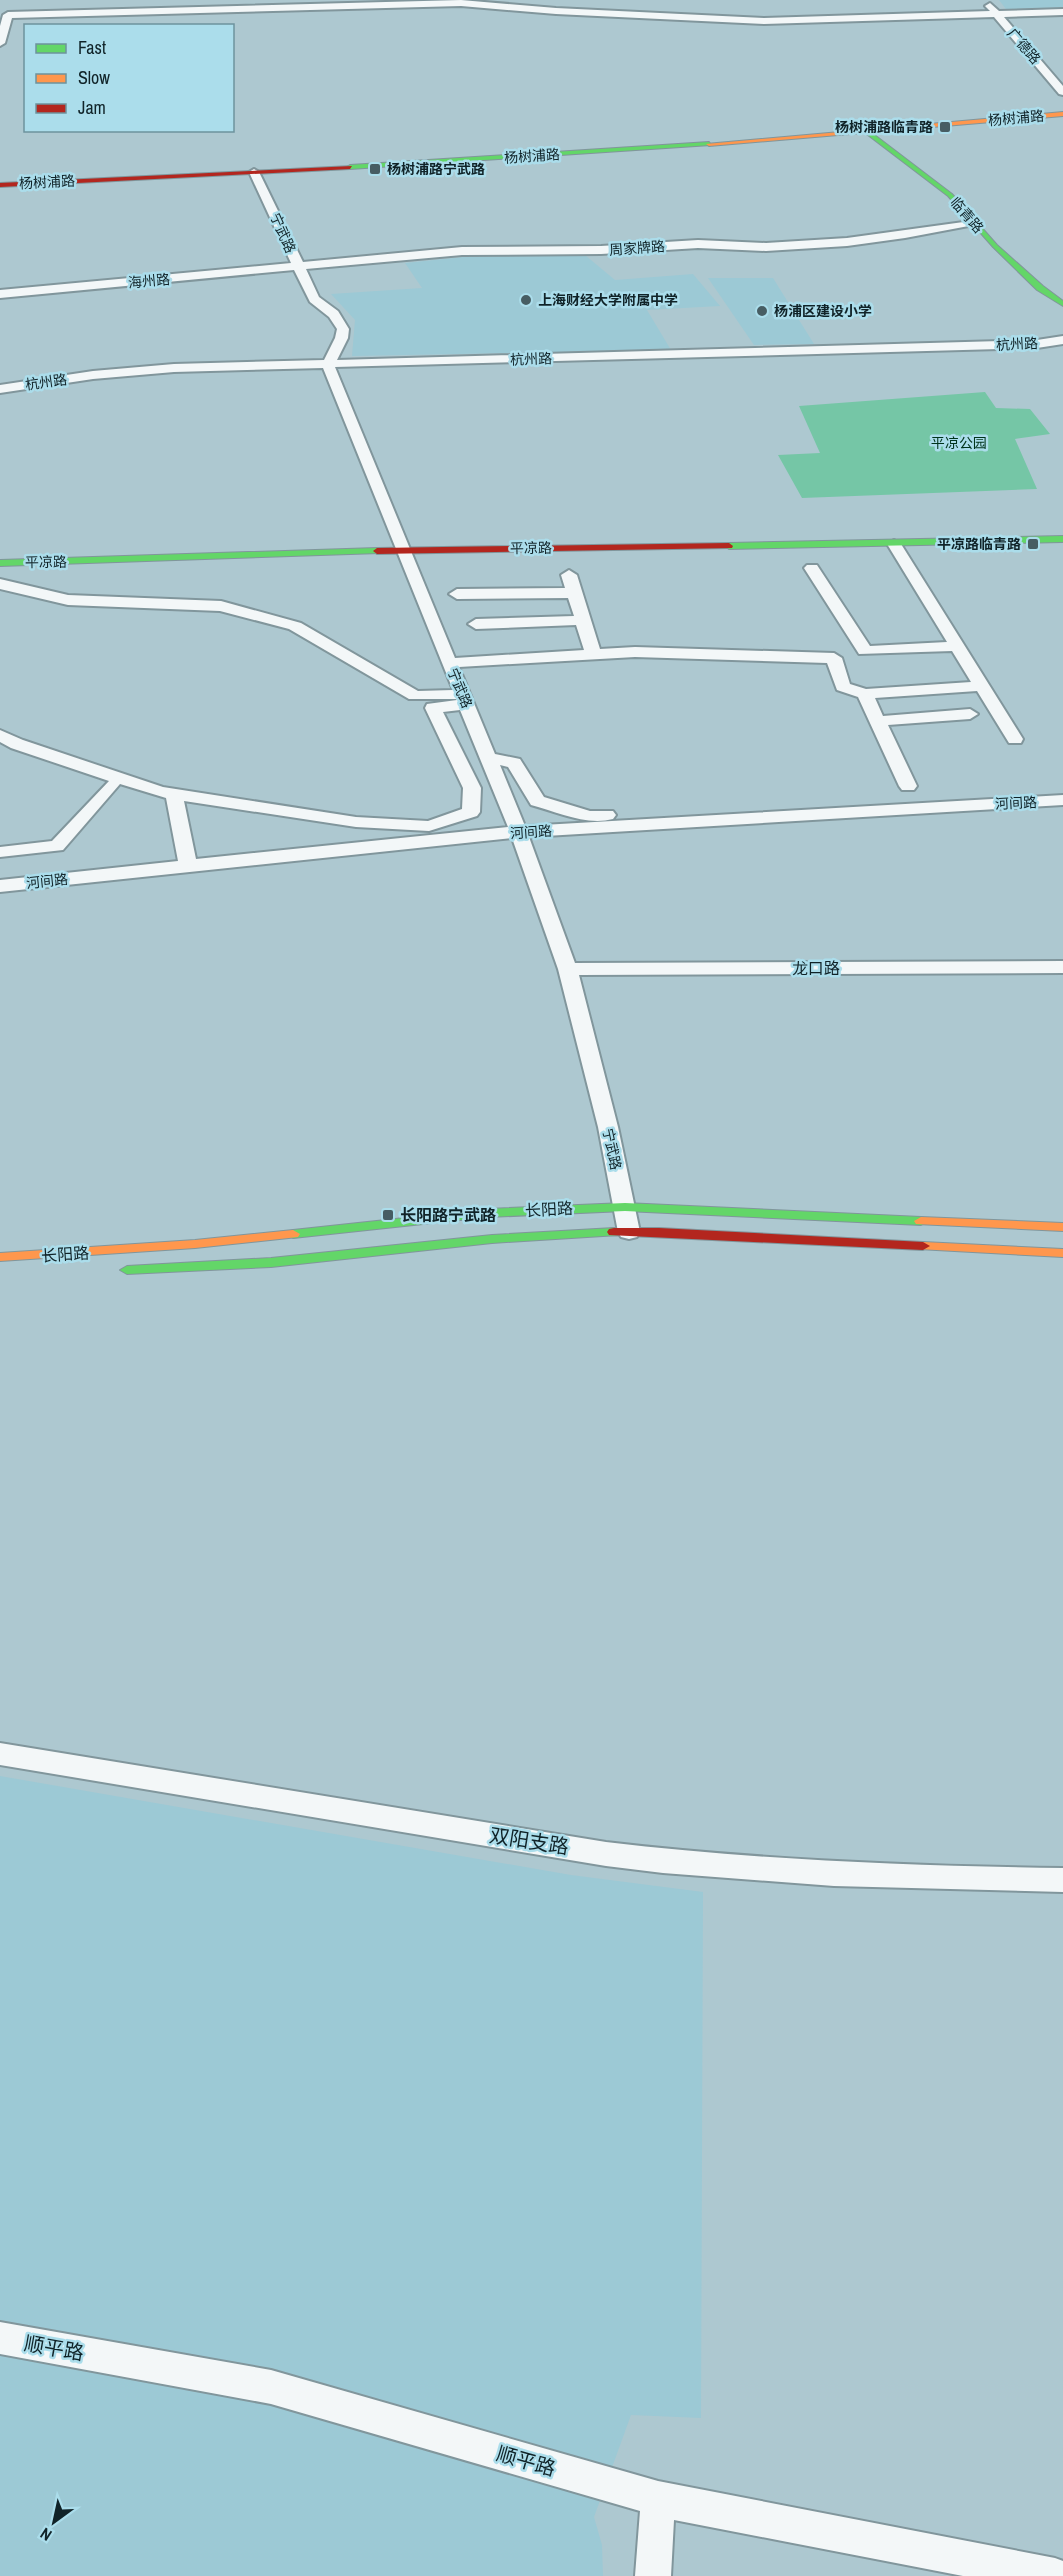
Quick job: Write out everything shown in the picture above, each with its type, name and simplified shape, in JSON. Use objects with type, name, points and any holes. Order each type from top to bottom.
[{"type":"main road","name":"杨树浦路","points":[[0,185],[512,158],[1063,114]]},
{"type":"main road","name":"临青路","points":[[866,131],[950,195],[995,246],[1040,288],[1063,304]]},
{"type":"main road","name":"平凉路","points":[[0,563],[403,550],[894,544],[1063,538]]},
{"type":"main road","name":"长阳路","points":[[0,1257],[195,1244],[488,1213],[625,1207],[1063,1227]]},
{"type":"main road","name":"长阳路","points":[[118,1270],[289,1261],[494,1238],[560,1233],[629,1232],[1063,1253]]},
{"type":"street","name":"广德路","points":[[986,0],[1063,92]]},
{"type":"street","points":[[0,43],[8,15],[460,3],[556,11],[764,21],[1063,12]]},
{"type":"street","name":"宁武路","points":[[254,172],[314,299],[324,306],[342,326],[343,334],[328,365],[519,833],[568,969],[629,1232]]},
{"type":"street","name":"周家牌路","points":[[298,268],[462,251],[601,250],[698,244],[766,247],[847,242],[905,235],[974,222]]},
{"type":"street","name":"海州路","points":[[0,294],[298,268]]},
{"type":"street","name":"杭州路","points":[[0,389],[143,370],[1037,344],[1063,340]]},
{"type":"street","points":[[894,544],[1015,739]]},
{"type":"street","points":[[812,568],[865,651],[957,646]]},
{"type":"street","points":[[569,575],[593,654]]},
{"type":"street","points":[[0,584],[68,600],[221,606],[296,626],[415,696],[464,699]]},
{"type":"street","points":[[457,594],[575,593]]},
{"type":"street","points":[[476,624],[583,620]]},
{"type":"street","points":[[449,663],[635,652],[834,658],[843,687],[865,694],[981,686]]},
{"type":"street","points":[[865,694],[908,786]]},
{"type":"street","points":[[0,735],[17,744],[160,792],[356,822],[429,826],[471,812],[472,788],[433,708],[464,699]]},
{"type":"street","points":[[878,721],[970,714]]},
{"type":"street","points":[[489,758],[514,763],[537,801],[589,816],[645,813],[651,823]]},
{"type":"street","points":[[0,852],[57,846],[112,785]]},
{"type":"street","points":[[174,794],[188,866]]},
{"type":"street","name":"河间路","points":[[0,885],[483,834],[1063,800]]},
{"type":"street","name":"龙口路","points":[[568,969],[1063,967]]},
{"type":"street","name":"双阳支路","points":[[0,1754],[606,1854],[674,1863],[868,1877],[1063,1880]]},
{"type":"street","name":"顺平路","points":[[0,2338],[271,2387],[658,2499],[1055,2576]]},
{"type":"street","points":[[653,2576],[658,2499]]},
{"type":"shaded area","points":[[999,0],[1063,0],[1063,12],[1009,13]]},
{"type":"shaded area","name":"上海财经大学附属中学","points":[[493,254],[585,255],[615,280],[693,274],[720,306],[647,310],[671,350],[352,356],[355,320],[331,294],[422,288],[405,263]]},
{"type":"shaded area","name":"杨浦区建设小学","points":[[708,278],[773,278],[814,344],[754,345]]},
{"type":"shaded area","points":[[0,1776],[571,1875],[703,1892],[701,2418],[631,2415],[594,2517],[602,2545],[603,2576],[0,2576]]},
{"type":"green space","name":"平凉公园","points":[[985,392],[996,408],[1030,409],[1050,434],[1015,439],[1037,489],[802,498],[778,455],[820,453],[799,406]]},
{"type":"traffic: fast","points":[[866,131],[950,195],[995,246],[1040,288],[1063,304]]},
{"type":"traffic: fast","points":[[350,167],[709,144]]},
{"type":"traffic: fast","points":[[729,546],[1063,539]]},
{"type":"traffic: fast","points":[[0,563],[377,551]]},
{"type":"traffic: fast","points":[[293,1234],[488,1213],[625,1207],[921,1221]]},
{"type":"traffic: fast","points":[[127,1270],[271,1263],[492,1239],[614,1232]]},
{"type":"traffic: slow","points":[[709,144],[1063,114]]},
{"type":"traffic: slow","points":[[921,1221],[1063,1227]]},
{"type":"traffic: slow","points":[[0,1257],[195,1244],[293,1234]]},
{"type":"traffic: slow","points":[[923,1246],[1063,1253]]},
{"type":"traffic: jam","points":[[0,185],[350,167]]},
{"type":"traffic: jam","points":[[377,551],[729,546]]},
{"type":"traffic: jam","points":[[614,1232],[659,1232],[923,1246]]},
{"type":"place","name":"杨树浦路临青路","points":[[945,127]]},
{"type":"place","name":"杨树浦路宁武路","points":[[375,169]]},
{"type":"place","name":"上海财经大学附属中学","points":[[526,300]]},
{"type":"place","name":"杨浦区建设小学","points":[[762,311]]},
{"type":"place","name":"平凉路临青路","points":[[1033,544]]},
{"type":"place","name":"长阳路宁武路","points":[[388,1215]]}]
